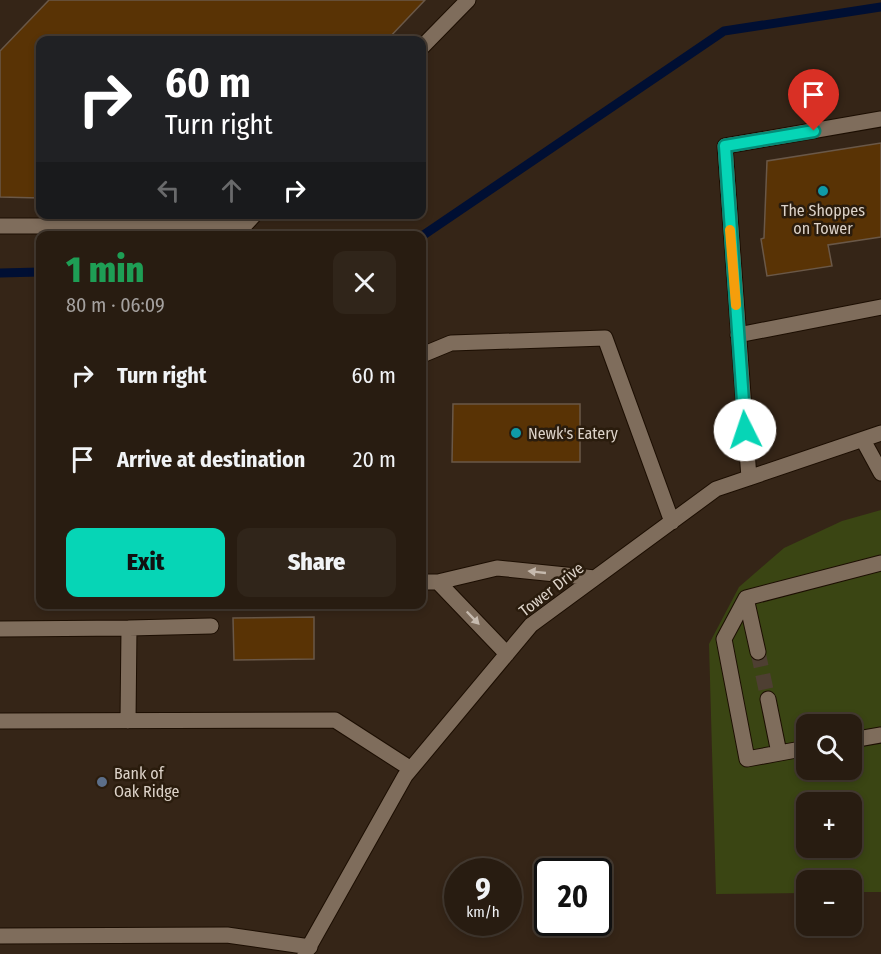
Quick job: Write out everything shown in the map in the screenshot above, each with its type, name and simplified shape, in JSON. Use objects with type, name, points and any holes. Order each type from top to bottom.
[{"type":"street","points":[[426,43],[468,0]]},
{"type":"street","points":[[749,478],[725,146],[881,119]]},
{"type":"street","points":[[0,226],[244,226],[250,219]]},
{"type":"street","points":[[738,335],[881,307]]},
{"type":"street","points":[[426,353],[451,343],[605,339],[672,522]]},
{"type":"street","name":"Tower Drive","points":[[308,950],[411,769],[531,625],[716,489],[881,433]]},
{"type":"street","points":[[863,440],[881,473]]},
{"type":"street","points":[[796,750],[747,759],[724,639],[746,598],[881,563]]},
{"type":"street","points":[[426,582],[438,582],[497,568],[595,578]]},
{"type":"street","points":[[438,582],[507,654]]},
{"type":"street","points":[[746,598],[758,652]]},
{"type":"street","points":[[0,629],[211,626]]},
{"type":"street","points":[[128,721],[129,628]]},
{"type":"street","points":[[768,699],[779,753]]},
{"type":"street","points":[[0,721],[335,720],[411,769]]},
{"type":"street","points":[[862,738],[881,735]]},
{"type":"street","points":[[0,936],[227,936],[308,950]]},
{"type":"green space","points":[[881,510],[881,892],[862,892],[862,870],[796,870],[796,893],[716,894],[709,644],[739,587],[784,548],[842,521]]},
{"type":"building","points":[[49,0],[425,0],[391,36],[36,36],[36,198],[0,197],[0,51]]},
{"type":"building","name":"The Shoppes on Tower","points":[[881,143],[881,237],[828,245],[832,266],[767,276],[761,239],[764,238],[767,161]]},
{"type":"building","name":"Newk's Eatery","points":[[453,404],[580,404],[580,462],[452,462]]},
{"type":"building","points":[[314,617],[314,659],[234,660],[233,618]]},
{"type":"waterway","points":[[426,233],[724,31],[881,7]]},
{"type":"waterway","points":[[0,273],[36,272]]},
{"type":"tunnel","points":[[758,652],[768,699]]},
{"type":"slow traffic","points":[[730,230],[736,305]]},
{"type":"place","name":"The Shoppes on Tower","points":[[823,191]]},
{"type":"place","name":"Newk's Eatery","points":[[516,433]]},
{"type":"place","name":"Bank of Oak Ridge","points":[[102,782]]},
{"type":"route","points":[[745,430],[725,146],[814,131]]}]
